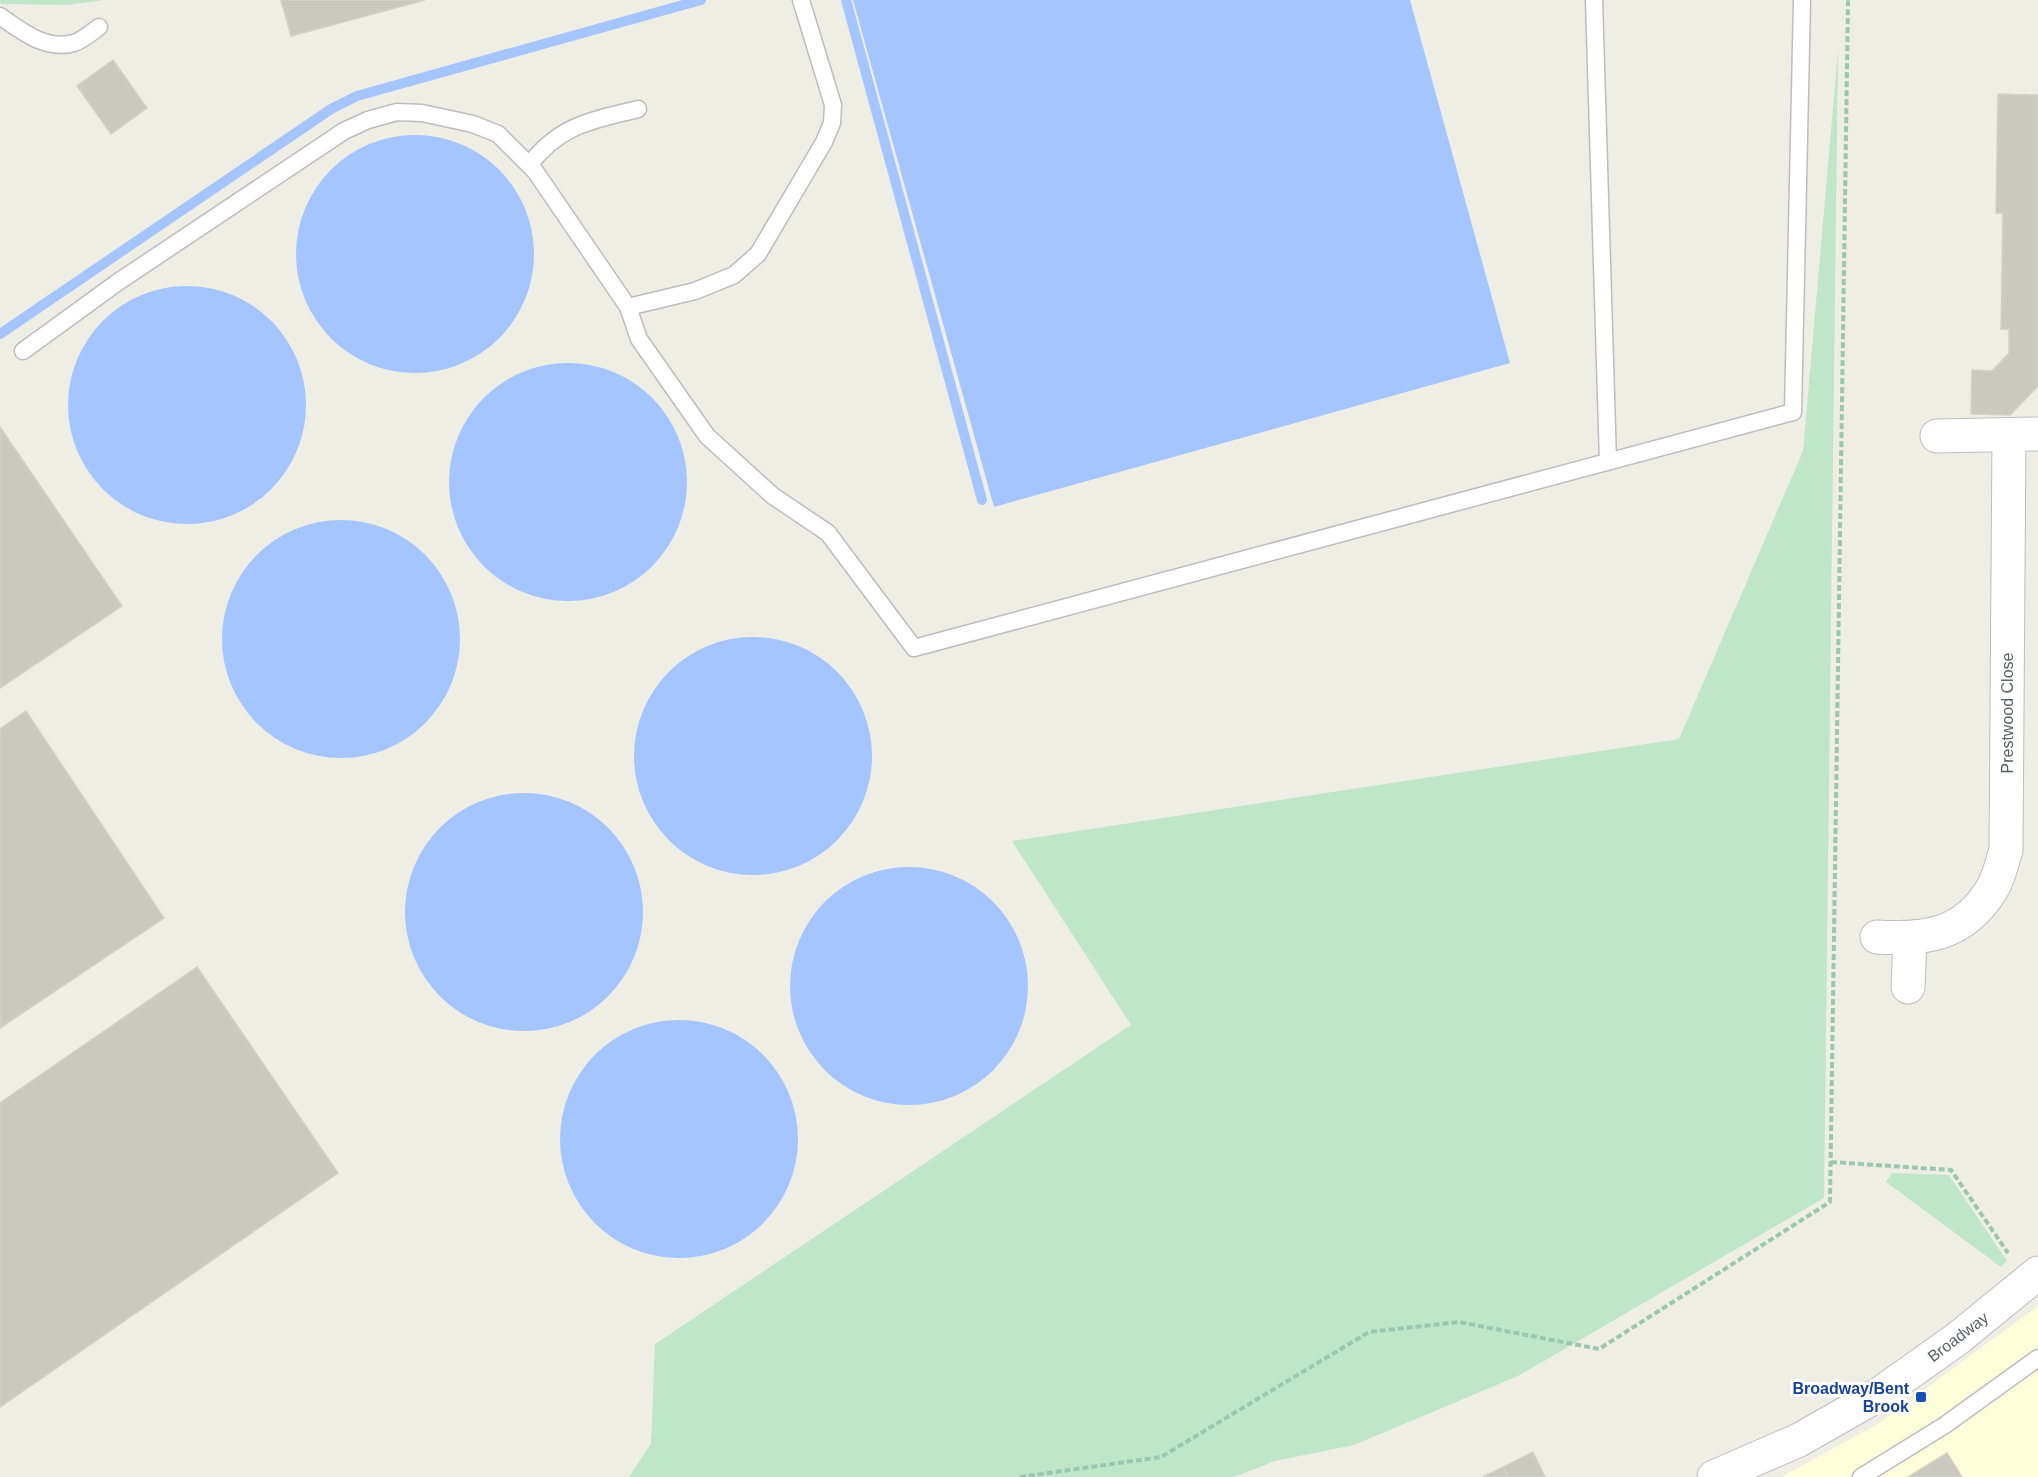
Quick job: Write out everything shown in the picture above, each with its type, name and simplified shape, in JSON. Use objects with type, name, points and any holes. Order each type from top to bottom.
[{"type":"street","name":"Prestwood Close","points":[[1876,937],[1910,939],[1941,933],[1972,915],[1993,888],[2006,850],[2024,434],[1937,436]]},
{"type":"street","points":[[1908,987],[1910,939]]},
{"type":"street","name":"Broadway","points":[[1728,1474],[1800,1440],[1878,1395],[2033,1282]]},
{"type":"lane","points":[[628,307],[695,291],[734,275],[758,254],[824,142],[832,123],[832,105],[801,0]]},
{"type":"lane","points":[[1594,0],[1608,462]]},
{"type":"lane","points":[[23,351],[118,282],[334,137],[368,120],[397,112],[422,113],[473,124],[498,134],[529,165],[628,307],[639,339],[707,436],[773,496],[828,533],[914,648],[1792,412],[1802,0]]},
{"type":"lane","points":[[0,16],[28,36],[51,44],[74,43],[99,27]]},
{"type":"lane","points":[[529,165],[539,152],[556,137],[579,124],[638,109]]},
{"type":"lane","points":[[1861,1477],[1945,1425],[2038,1358]]},
{"type":"path","points":[[1020,1477],[1161,1457],[1369,1332],[1459,1322],[1599,1349],[1830,1202],[1848,0]]},
{"type":"path","points":[[1831,1162],[1951,1170],[2033,1282]]},
{"type":"shaded area","points":[[0,0],[104,0],[67,5],[1,4]]},
{"type":"shaded area","points":[[1838,51],[1824,1198],[1518,1376],[1354,1445],[1275,1461],[1234,1477],[629,1477],[651,1444],[655,1344],[1131,1025],[1012,841],[1679,739],[1803,451]]},
{"type":"shaded area","points":[[1892,1173],[1949,1175],[2007,1261],[2001,1267],[1886,1182]]},
{"type":"shaded area","points":[[2038,1306],[2038,1477],[1781,1477],[1876,1425]]},
{"type":"water","points":[[853,0],[1410,0],[1510,363],[994,507]]},
{"type":"water","points":[[415,135],[438,137],[460,144],[481,155],[499,170],[514,188],[525,209],[532,231],[534,254],[532,277],[525,299],[514,320],[499,338],[481,353],[460,364],[438,371],[415,373],[392,371],[370,364],[349,353],[331,338],[316,320],[305,299],[298,277],[296,254],[298,231],[305,209],[316,188],[331,170],[349,155],[370,144],[392,137]]},
{"type":"water","points":[[187,286],[210,288],[232,295],[253,306],[271,321],[286,339],[297,360],[304,382],[306,405],[304,428],[297,450],[286,471],[271,489],[253,504],[232,515],[210,522],[187,524],[164,522],[142,515],[121,504],[103,489],[88,471],[77,450],[70,428],[68,405],[70,382],[77,360],[88,339],[103,321],[121,306],[142,295],[164,288]]},
{"type":"water","points":[[568,363],[591,365],[613,372],[634,383],[652,398],[667,416],[678,437],[685,459],[687,482],[685,505],[678,527],[667,548],[652,566],[634,581],[613,592],[591,599],[568,601],[545,599],[523,592],[502,581],[484,566],[469,548],[458,527],[451,505],[449,482],[451,459],[458,437],[469,416],[484,398],[502,383],[523,372],[545,365]]},
{"type":"water","points":[[341,520],[364,522],[386,529],[407,540],[425,555],[440,573],[451,594],[458,616],[460,639],[458,662],[451,684],[440,705],[425,723],[407,738],[386,749],[364,756],[341,758],[318,756],[296,749],[275,738],[257,723],[242,705],[231,684],[224,662],[222,639],[224,616],[231,594],[242,573],[257,555],[275,540],[296,529],[318,522]]},
{"type":"water","points":[[753,637],[776,639],[798,646],[819,657],[837,672],[852,690],[863,711],[870,733],[872,756],[870,779],[863,801],[852,822],[837,840],[819,855],[798,866],[776,873],[753,875],[730,873],[708,866],[687,855],[669,840],[654,822],[643,801],[636,779],[634,756],[636,733],[643,711],[654,690],[669,672],[687,657],[708,646],[730,639]]},
{"type":"water","points":[[524,793],[547,795],[569,802],[590,813],[608,828],[623,846],[634,867],[641,889],[643,912],[641,935],[634,957],[623,978],[608,996],[590,1011],[569,1022],[547,1029],[524,1031],[501,1029],[479,1022],[458,1011],[440,996],[425,978],[414,957],[407,935],[405,912],[407,889],[414,867],[425,846],[440,828],[458,813],[479,802],[501,795]]},
{"type":"water","points":[[909,867],[932,869],[954,876],[975,887],[993,902],[1008,920],[1019,941],[1026,963],[1028,986],[1026,1009],[1019,1031],[1008,1052],[993,1070],[975,1085],[954,1096],[932,1103],[909,1105],[886,1103],[864,1096],[843,1085],[825,1070],[810,1052],[799,1031],[792,1009],[790,986],[792,963],[799,941],[810,920],[825,902],[843,887],[864,876],[886,869]]},
{"type":"water","points":[[679,1020],[702,1022],[724,1029],[745,1040],[763,1055],[778,1073],[789,1094],[796,1116],[798,1139],[796,1162],[789,1184],[778,1205],[763,1223],[745,1238],[724,1249],[702,1256],[679,1258],[656,1256],[634,1249],[613,1238],[595,1223],[580,1205],[569,1184],[562,1162],[560,1139],[562,1116],[569,1094],[580,1073],[595,1055],[613,1040],[634,1029],[656,1022]]},
{"type":"building","points":[[281,0],[425,0],[291,36]]},
{"type":"building","points":[[113,60],[147,108],[111,134],[77,86]]},
{"type":"building","points":[[1998,94],[2038,95],[2038,386],[2010,415],[1971,414],[1972,370],[1992,371],[2009,353],[2009,329],[2001,329],[2003,213],[1996,213]]},
{"type":"building","points":[[0,427],[122,606],[0,688]]},
{"type":"building","points":[[26,711],[164,918],[0,1028],[0,729]]},
{"type":"building","points":[[197,967],[338,1173],[0,1407],[0,1103]]},
{"type":"building","points":[[1533,1452],[1545,1477],[1508,1477],[1503,1467]]},
{"type":"building","points":[[1947,1453],[1962,1477],[1908,1477]]},
{"type":"building","points":[[1503,1467],[1508,1477],[1483,1477]]},
{"type":"waterway","points":[[0,334],[331,109],[357,96],[701,0]]},
{"type":"waterway","points":[[846,0],[982,500]]},
{"type":"place","name":"Broadway/Bent Brook","points":[[1921,1397]]}]
